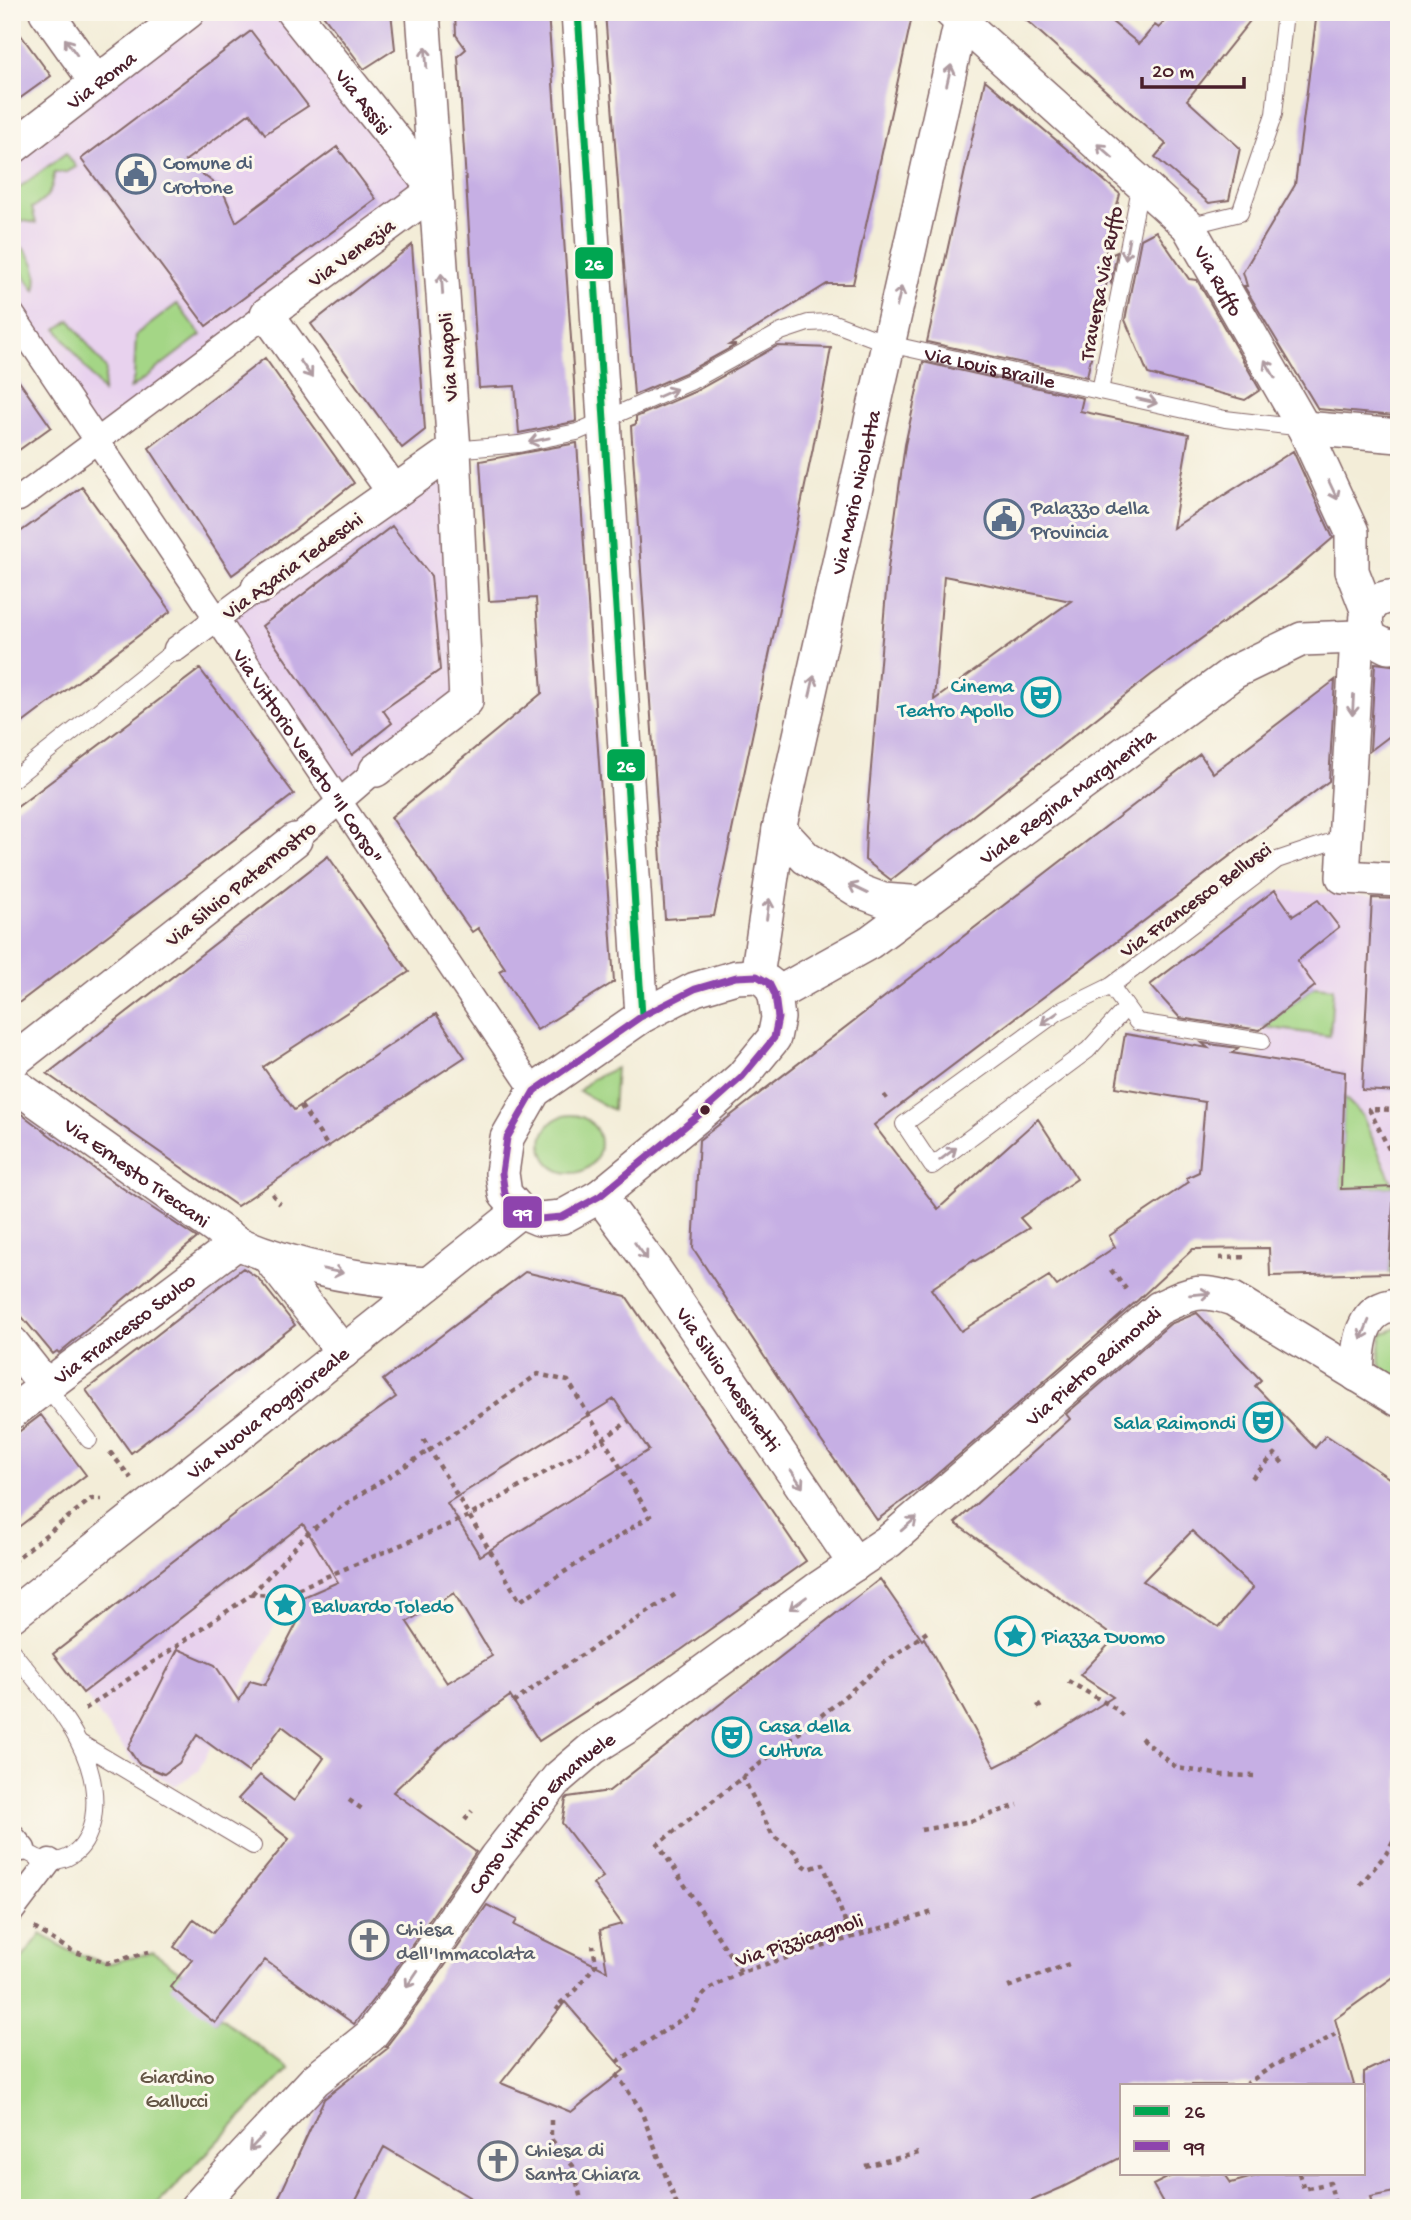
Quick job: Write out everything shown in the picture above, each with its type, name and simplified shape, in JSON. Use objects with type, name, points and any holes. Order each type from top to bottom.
[{"type":"street","points":[[46,12],[96,82]]},
{"type":"street","name":"Via Roma","points":[[12,148],[188,12]]},
{"type":"street","name":"Via Assisi","points":[[293,12],[435,190]]},
{"type":"street","name":"Via Napoli","points":[[423,12],[454,450],[466,701]]},
{"type":"street","points":[[578,12],[642,1016]]},
{"type":"street","name":"Via Ruffo","points":[[958,16],[1188,226],[1304,428],[1352,531],[1352,571],[1374,633]]},
{"type":"street","name":"Via Mario Nicoletta","points":[[520,1211],[539,1219],[562,1217],[600,1196],[742,1077],[774,1038],[778,1018],[766,986],[779,829],[889,344],[958,16]]},
{"type":"street","name":"Via Venezia","points":[[267,314],[435,190]]},
{"type":"street","name":"Via Vittorio Veneto \"Il Corso\"","points":[[12,314],[534,1091]]},
{"type":"street","points":[[16,501],[267,314],[394,492]]},
{"type":"street","name":"Via Louis Braille","points":[[1304,428],[1399,436]]},
{"type":"street","name":"Via Azaria Tedeschi","points":[[176,649],[454,450]]},
{"type":"street","points":[[1399,597],[1383,597],[1372,605],[1374,633],[1345,837],[1343,877],[1399,880]]},
{"type":"street","name":"Viale Regina Margherita","points":[[766,986],[870,942],[1234,672],[1302,639],[1374,633]]},
{"type":"street","name":"Via Silvio Paternostro","points":[[12,1062],[295,840],[376,770],[466,701]]},
{"type":"street","points":[[779,829],[806,858],[859,891],[883,900],[924,903]]},
{"type":"street","points":[[520,1211],[505,1194],[502,1173],[507,1138],[534,1091],[642,1016],[695,989],[736,977],[766,986]]},
{"type":"street","name":"Via Ernesto Treccani","points":[[12,1083],[252,1249]]},
{"type":"street","name":"Via Silvio Messinetti","points":[[600,1196],[656,1271],[855,1564]]},
{"type":"street","name":"Via Nuova Poggioreale","points":[[12,1615],[520,1211]]},
{"type":"street","points":[[252,1249],[385,1282],[428,1284]]},
{"type":"street","points":[[252,1249],[343,1352]]},
{"type":"street","name":"Via Francesco Sculco","points":[[12,1412],[46,1386],[252,1249]]},
{"type":"street","name":"Via Pietro Raimondi","points":[[855,1564],[911,1522],[1159,1308],[1193,1293],[1210,1292],[1233,1299],[1399,1400]]},
{"type":"street","points":[[1357,1375],[1361,1337],[1368,1321],[1376,1311],[1399,1305]]},
{"type":"street","points":[[12,1343],[46,1386]]},
{"type":"street","name":"Corso Vittorio Emanuele","points":[[197,2208],[315,2080],[370,2036],[496,1857],[558,1778],[593,1748],[630,1725],[855,1564]]},
{"type":"street","points":[[12,1911],[50,1861]]},
{"type":"lane","points":[[1188,226],[1240,213],[1274,114],[1285,12]]},
{"type":"lane","name":"Traversa Via Ruffo","points":[[1100,391],[1141,183]]},
{"type":"lane","name":"Via Louis Braille","points":[[604,420],[690,382],[781,332],[819,322],[838,324],[889,344],[1225,419],[1304,428]]},
{"type":"lane","name":"Via Azaria Tedeschi","points":[[454,450],[519,444],[577,432],[604,420]]},
{"type":"lane","name":"Via Azaria Tedeschi","points":[[12,780],[176,649]]},
{"type":"lane","name":"Via Francesco Bellusci","points":[[1126,1008],[1088,1050],[932,1166],[904,1124],[1058,1012],[1111,986],[1277,860],[1345,837]]},
{"type":"lane","points":[[1111,986],[1137,1022],[1262,1041]]},
{"type":"lane","points":[[46,1386],[89,1440]]},
{"type":"lane","points":[[12,1651],[82,1744],[94,1786],[92,1823],[88,1837],[75,1854],[60,1860],[39,1859],[18,1842]]},
{"type":"lane","points":[[82,1744],[253,1846]]},
{"type":"path","points":[[302,1106],[330,1148]]},
{"type":"path","points":[[1399,1110],[1369,1109],[1399,1169]]},
{"type":"path","points":[[272,1194],[281,1204]]},
{"type":"path","points":[[1219,1258],[1250,1257]]},
{"type":"path","points":[[1111,1270],[1126,1289]]},
{"type":"path","points":[[67,1723],[251,1594],[307,1534],[341,1507],[430,1450],[538,1374],[568,1381],[650,1517],[520,1601],[469,1516],[430,1450],[421,1435]]},
{"type":"path","points":[[251,1594],[283,1595],[469,1516],[603,1439],[629,1421]]},
{"type":"path","points":[[105,1446],[120,1465]]},
{"type":"path","points":[[1252,1478],[1275,1454],[1285,1466]]},
{"type":"path","points":[[12,1562],[92,1499],[105,1499]]},
{"type":"path","points":[[513,1703],[552,1674],[676,1594]]},
{"type":"path","points":[[741,1972],[658,1844],[884,1663],[927,1632]]},
{"type":"path","points":[[1068,1681],[1116,1709],[1123,1716]]},
{"type":"path","points":[[1038,1704],[1042,1711]]},
{"type":"path","points":[[1142,1738],[1177,1768],[1213,1774],[1254,1776]]},
{"type":"path","points":[[742,1776],[776,1840],[791,1849],[809,1869],[823,1864],[851,1937]]},
{"type":"path","points":[[349,1800],[365,1811]]},
{"type":"path","points":[[921,1830],[971,1821],[1018,1805]]},
{"type":"path","points":[[465,1820],[472,1811]]},
{"type":"path","points":[[1360,1885],[1387,1854],[1399,1830]]},
{"type":"path","name":"Via Pizzicagnoli","points":[[617,2062],[694,2011],[701,1997],[709,1989],[741,1972],[933,1912]]},
{"type":"path","points":[[42,1933],[70,1950],[107,1963],[153,1951]]},
{"type":"path","points":[[560,2010],[556,2007],[577,1990],[596,1964],[593,1944]]},
{"type":"path","points":[[1008,1987],[1072,1963]]},
{"type":"path","points":[[1246,2084],[1274,2065],[1314,2048],[1335,2034]]},
{"type":"path","points":[[616,2074],[640,2108],[678,2208]]},
{"type":"path","points":[[551,2120],[551,2139],[573,2166],[581,2208]]},
{"type":"path","points":[[865,2166],[923,2152]]},
{"type":"path","points":[[1299,2174],[1304,2189],[1330,2183],[1336,2208]]},
{"type":"shaded area","points":[[188,12],[293,12],[435,190],[97,440],[12,314],[12,148]]},
{"type":"shaded area","points":[[454,450],[466,701],[339,802],[216,620]]},
{"type":"shaded area","points":[[1275,890],[1399,898],[1399,1273],[1389,1273],[1394,1187],[1341,1189],[1344,1097],[1342,1071],[1259,1057],[1264,1027],[1175,1013],[1150,985]]},
{"type":"shaded area","points":[[595,1371],[691,1512],[521,1624],[463,1529],[285,1605],[198,1771],[175,1786],[132,1760],[83,1693],[421,1435]]},
{"type":"green space","points":[[66,153],[76,167],[67,172],[54,173],[48,194],[32,208],[36,223],[12,219],[12,193]]},
{"type":"green space","points":[[12,239],[33,261],[37,275],[35,291],[12,258]]},
{"type":"green space","points":[[177,304],[201,335],[130,389],[134,377],[136,335]]},
{"type":"green space","points":[[70,320],[106,369],[103,392],[57,329]]},
{"type":"green space","points":[[1315,986],[1333,988],[1330,1036],[1264,1027]]},
{"type":"green space","points":[[616,1068],[613,1110],[579,1091],[592,1079]]},
{"type":"green space","points":[[1344,1097],[1362,1115],[1394,1187],[1341,1189]]},
{"type":"green space","points":[[565,1115],[577,1115],[592,1123],[600,1138],[600,1150],[592,1165],[577,1173],[565,1173],[550,1165],[542,1150],[542,1138],[550,1123]]},
{"type":"green space","points":[[1394,1187],[1399,1187],[1399,1273],[1389,1273]]},
{"type":"green space","points":[[1399,1327],[1399,1382],[1382,1368],[1379,1357],[1382,1334]]},
{"type":"green space","name":"Giardino Gallucci","points":[[41,1934],[70,1951],[107,1964],[153,1952],[181,1973],[215,2022],[220,2017],[288,2069],[154,2208],[12,2208],[12,1972]]},
{"type":"building","points":[[321,12],[391,12],[395,49],[364,69]]},
{"type":"building","points":[[455,12],[548,12],[574,381],[574,422],[519,433],[515,386],[479,388],[458,56],[466,49],[456,35]]},
{"type":"building","points":[[605,12],[913,12],[853,284],[827,284],[729,345],[736,345],[685,373],[634,395]]},
{"type":"building","points":[[1017,12],[1100,12],[1139,44],[1155,25],[1159,28],[1172,12],[1257,12],[1187,100],[1240,148],[1229,200],[1209,203],[1155,157],[1166,144]]},
{"type":"building","points":[[1317,12],[1399,12],[1399,377],[1395,416],[1318,409],[1244,286],[1247,286],[1243,272],[1295,185]]},
{"type":"building","points":[[12,23],[51,76],[12,104]]},
{"type":"building","name":"Comune di Crotone","points":[[251,31],[308,106],[265,134],[250,113],[185,161],[222,189],[236,222],[337,147],[376,199],[206,326],[81,159]]},
{"type":"building","points":[[985,80],[1120,194],[1104,258],[1117,252],[1111,283],[1108,276],[1087,377],[927,342]]},
{"type":"building","points":[[1156,231],[1189,279],[1197,280],[1260,390],[1245,400],[1148,374],[1125,320],[1141,239]]},
{"type":"building","points":[[412,245],[425,430],[402,448],[311,324]]},
{"type":"building","points":[[777,346],[831,348],[813,448],[714,916],[665,919],[631,426],[636,424],[636,417],[694,392]]},
{"type":"building","points":[[265,358],[354,483],[232,575],[149,448]]},
{"type":"building","points":[[923,362],[1083,398],[1080,411],[1189,434],[1173,528],[1293,451],[1333,538],[1292,573],[1151,675],[891,880],[865,860],[866,827],[888,568],[905,445]],"holes":[[[944,576],[1071,601],[934,700]]]},
{"type":"building","points":[[12,371],[51,427],[12,455]]},
{"type":"building","points":[[577,443],[614,982],[537,1030],[499,971],[505,968],[478,928],[472,932],[391,817],[542,693],[536,598],[489,601],[480,461]]},
{"type":"building","points":[[82,487],[171,611],[12,731],[12,538]]},
{"type":"building","points":[[392,526],[431,576],[440,670],[383,710],[392,723],[352,755],[262,626]]},
{"type":"building","points":[[1375,663],[1399,666],[1399,729],[1370,751]]},
{"type":"building","points":[[200,669],[294,794],[12,1008],[12,811]]},
{"type":"building","points":[[1335,680],[1329,781],[874,1125],[938,1209],[1038,1119],[1077,1179],[1020,1218],[1029,1228],[931,1289],[961,1331],[1049,1276],[1057,1286],[1115,1247],[1109,1236],[1189,1182],[1186,1178],[1199,1172],[1205,1102],[1116,1087],[1125,1034],[1208,1048],[1202,1043],[1238,1048],[1232,1053],[1345,1072],[1341,1189],[1394,1187],[1389,1273],[1270,1276],[1269,1248],[1193,1249],[929,1481],[877,1520],[798,1408],[693,1248],[699,1140],[1200,754],[1213,773]]},
{"type":"building","points":[[328,856],[409,972],[263,1067],[294,1110],[436,1014],[465,1057],[237,1206],[47,1074]]},
{"type":"building","points":[[1275,890],[1293,916],[1318,900],[1339,927],[1297,961],[1315,986],[1260,1030],[1180,1018],[1150,985]]},
{"type":"building","points":[[1372,898],[1399,899],[1399,1092],[1362,1090]]},
{"type":"building","points":[[12,1107],[100,1173],[197,1238],[59,1353],[57,1351],[53,1354],[12,1305]]},
{"type":"building","points":[[243,1268],[258,1278],[295,1325],[131,1453],[86,1390]]},
{"type":"building","points":[[525,1272],[626,1296],[806,1561],[681,1650],[539,1741],[510,1696],[447,1741],[393,1792],[476,1852],[386,1983],[354,2024],[265,1960],[215,2023],[170,1987],[192,1960],[174,1947],[194,1919],[213,1933],[289,1839],[238,1799],[260,1775],[294,1801],[324,1758],[282,1726],[248,1772],[197,1735],[179,1763],[164,1774],[138,1763],[128,1748],[178,1649],[215,1665],[239,1701],[250,1681],[265,1685],[298,1621],[285,1605],[338,1582],[303,1524],[83,1693],[53,1654],[243,1507],[396,1397],[383,1380]],"holes":[[[614,1399],[649,1450],[480,1556],[447,1503]],[[454,1593],[492,1656],[447,1683],[407,1622]]]},
{"type":"building","points":[[1197,1313],[1261,1380],[1255,1386],[1315,1448],[1326,1435],[1399,1485],[1399,1973],[1335,2019],[1354,2084],[1120,2084],[1120,2158],[1015,2208],[459,2208],[469,2197],[384,2147],[352,2208],[274,2208],[324,2099],[388,2048],[386,2047],[487,1905],[517,1920],[514,1925],[607,1971],[600,1930],[622,1924],[593,1884],[603,1877],[562,1823],[566,1799],[609,1791],[880,1579],[922,1640],[924,1638],[995,1767],[1032,1748],[1113,1697],[1080,1675],[1115,1638],[955,1523],[1070,1419],[1066,1414],[1170,1324]],"holes":[[[1192,1531],[1253,1588],[1219,1627],[1143,1581]],[[565,2002],[624,2070],[571,2112],[501,2083]]]},
{"type":"building","points":[[41,1415],[86,1475],[12,1532],[12,1437]]},
{"type":"building","points":[[1399,2055],[1399,2191],[1370,2197],[1373,2208],[1166,2208],[1153,2185],[1175,2174],[1225,2174],[1231,2183],[1263,2174],[1366,2174],[1364,2072]]},
{"type":"transit line","name":"26","points":[[578,12],[642,1016]]},
{"type":"transit line","name":"99","points":[[757,976],[769,983],[775,995],[778,1018],[774,1038],[742,1077],[600,1196],[562,1217],[539,1219],[520,1211],[505,1194],[502,1173],[507,1138],[534,1091],[642,1016],[695,989],[736,977],[757,976]]},
{"type":"place","name":"Comune di Crotone","points":[[136,174]]},
{"type":"place","name":"Palazzo della Provincia","points":[[1004,519]]},
{"type":"place","name":"Cinema Teatro Apollo","points":[[1041,697]]},
{"type":"place","name":"Sala Raimondi","points":[[1263,1422]]},
{"type":"place","name":"Baluardo Toledo","points":[[285,1605]]},
{"type":"place","name":"Piazza Duomo","points":[[1015,1636]]},
{"type":"place","name":"Casa della Cultura","points":[[732,1737]]},
{"type":"place","name":"Chiesa dell'Immacolata","points":[[369,1940]]},
{"type":"place","name":"Chiesa di Santa Chiara","points":[[498,2161]]}]
